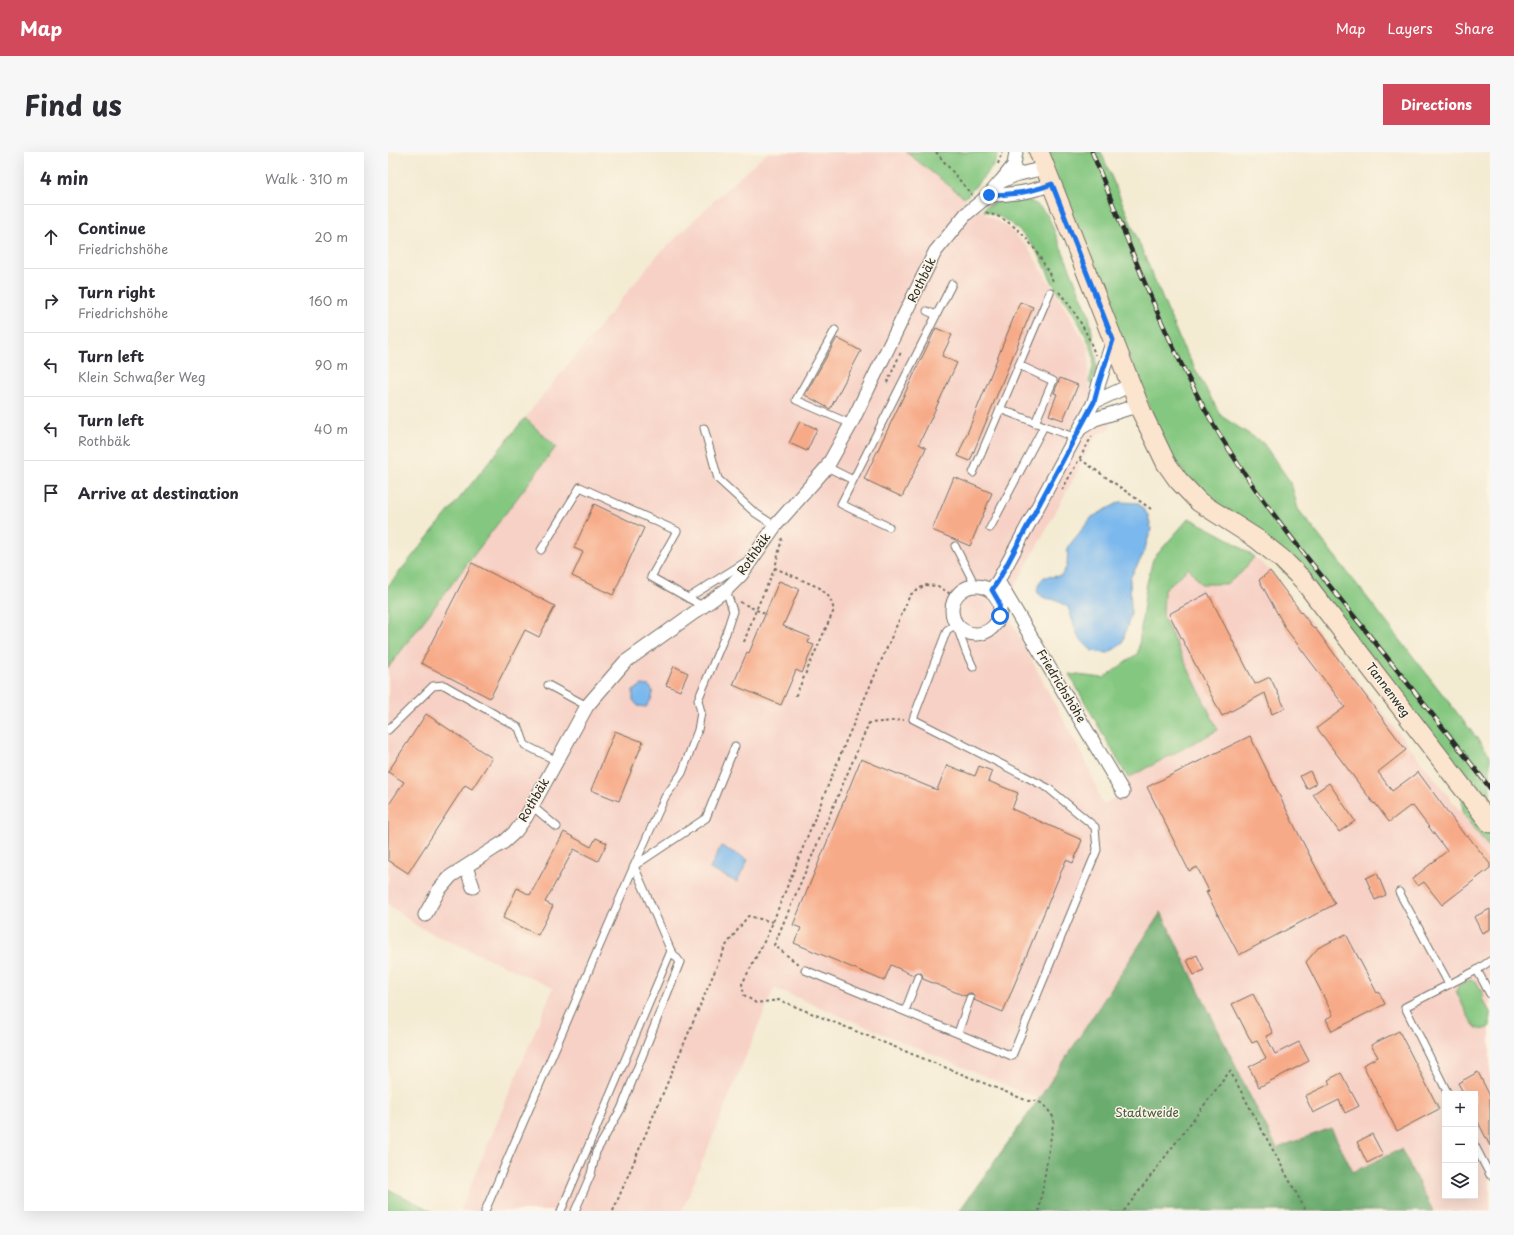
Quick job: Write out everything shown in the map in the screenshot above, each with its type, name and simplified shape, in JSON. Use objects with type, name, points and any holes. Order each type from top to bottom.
[{"type":"street","name":"Rothbäk","points":[[425,915],[439,890],[451,876],[504,842],[516,831],[532,806],[588,706],[625,662],[704,607],[728,594],[755,556],[779,530],[803,493],[818,479],[827,467],[851,424],[935,252],[966,214],[989,195],[1000,182],[1014,164],[1016,152]]},
{"type":"street","name":"Rothbäk","points":[[1000,182],[1015,175],[1045,168]]},
{"type":"street","points":[[989,195],[1023,192],[1042,188],[1045,168]]},
{"type":"street","name":"Tannenweg","points":[[1045,168],[1139,405],[1157,446],[1178,480],[1199,502],[1257,539],[1282,559],[1303,580],[1490,823]]},
{"type":"street","points":[[995,586],[975,585],[964,588],[955,597],[952,610],[956,624],[966,632],[980,634],[993,628],[1000,616],[999,602],[995,586],[1074,455],[1078,433],[1094,402],[1113,340]]},
{"type":"street","points":[[1094,402],[1131,385]]},
{"type":"street","points":[[1078,433],[1095,419],[1139,405]]},
{"type":"street","name":"Friedrichshöhe","points":[[995,586],[1123,792]]},
{"type":"street","points":[[466,866],[473,887]]},
{"type":"lane","points":[[889,527],[841,504],[952,284]]},
{"type":"lane","points":[[973,473],[1050,292]]},
{"type":"lane","points":[[927,311],[936,315]]},
{"type":"lane","points":[[835,330],[796,400],[851,424]]},
{"type":"lane","points":[[1019,365],[1053,381],[1035,423]]},
{"type":"lane","points":[[1000,409],[1044,426],[1078,433]]},
{"type":"lane","points":[[990,528],[1044,426]]},
{"type":"lane","points":[[704,428],[718,478],[754,512],[779,530]]},
{"type":"lane","points":[[827,467],[853,480]]},
{"type":"lane","points":[[541,550],[580,487],[677,531],[651,577],[704,607]]},
{"type":"lane","points":[[955,546],[975,585]]},
{"type":"lane","points":[[688,598],[755,556]]},
{"type":"lane","points":[[485,1211],[634,866],[665,797],[682,773],[688,759],[698,730],[701,712],[698,700],[726,633],[733,611],[728,594]]},
{"type":"lane","points":[[805,970],[1012,1056],[1098,850],[1095,827],[1048,788],[913,720],[947,630],[956,624],[973,667]]},
{"type":"lane","points":[[388,730],[433,686],[444,685],[519,728],[525,746],[557,761]]},
{"type":"lane","points":[[548,685],[588,706]]},
{"type":"lane","points":[[634,866],[706,818],[735,746]]},
{"type":"lane","points":[[532,806],[557,827]]},
{"type":"lane","points":[[575,1211],[591,1174],[596,1152],[621,1109],[680,962],[670,950],[634,866]]},
{"type":"lane","points":[[1399,892],[1449,984]]},
{"type":"lane","points":[[561,1211],[670,950]]},
{"type":"lane","points":[[1447,1091],[1405,1007],[1477,970],[1490,961]]},
{"type":"lane","points":[[1477,970],[1490,994]]},
{"type":"lane","points":[[905,1011],[918,977]]},
{"type":"lane","points":[[958,1033],[970,998]]},
{"type":"lane","points":[[1478,1152],[1490,1175]]},
{"type":"path","points":[[936,152],[972,195]]},
{"type":"path","points":[[982,217],[986,213]]},
{"type":"path","points":[[887,383],[903,349]]},
{"type":"path","points":[[1061,492],[1074,455],[1093,435]]},
{"type":"path","points":[[1074,455],[1151,509]]},
{"type":"path","points":[[744,642],[756,610],[775,568],[779,530]]},
{"type":"path","points":[[775,568],[820,588],[830,598],[834,610],[795,697]]},
{"type":"path","points":[[955,597],[938,586],[925,585],[910,595],[846,741],[773,922],[742,984],[744,995],[756,1003],[779,1000],[1028,1101],[1036,1100],[1044,1105],[1054,1118],[1039,1211]]},
{"type":"path","points":[[728,594],[765,614]]},
{"type":"path","points":[[805,970],[774,945],[869,723],[913,720]]},
{"type":"path","points":[[613,1211],[725,947],[748,916],[773,922]]},
{"type":"path","points":[[1124,1211],[1230,1071],[1306,1211]]},
{"type":"shaded area","points":[[768,152],[906,152],[988,216],[1006,226],[1027,246],[1089,348],[1088,384],[1112,427],[1097,435],[1007,602],[1012,623],[1089,768],[1103,805],[1123,792],[1128,778],[1218,730],[1163,617],[1164,590],[1190,568],[1242,572],[1254,557],[1271,571],[1490,849],[1490,1211],[1433,1211],[1401,1149],[1353,1172],[1331,1128],[1277,1148],[1251,1098],[1161,912],[1039,1099],[774,988],[682,1211],[460,1211],[553,988],[417,926],[388,904],[388,586],[655,258],[723,192]]},
{"type":"green space","points":[[906,152],[999,152],[994,165],[965,198]]},
{"type":"green space","points":[[1046,152],[1101,152],[1182,345],[1221,416],[1263,443],[1291,483],[1298,509],[1490,755],[1490,849],[1463,813],[1461,779],[1354,638],[1197,490],[1171,455],[1159,431]]},
{"type":"green space","points":[[1007,197],[1035,203],[1048,216],[1089,315],[1097,367],[1091,384],[1089,381],[1094,361],[1086,335],[1068,304],[1054,285],[1040,256],[1023,234],[1009,222],[1001,217],[984,211],[985,207]]},
{"type":"green space","points":[[525,418],[556,447],[388,668],[388,586]]},
{"type":"green space","points":[[1189,518],[1227,538],[1254,557],[1242,572],[1227,584],[1201,584],[1189,568],[1164,590],[1163,617],[1218,730],[1128,778],[1069,674],[1104,678],[1138,653],[1146,587],[1153,559]]},
{"type":"green space","name":"Stadtweide","points":[[1161,912],[1251,1098],[1277,1148],[1331,1128],[1353,1172],[1401,1149],[1433,1211],[959,1211],[1039,1099]]},
{"type":"green space","points":[[1469,980],[1476,981],[1484,996],[1482,999],[1490,1012],[1490,1027],[1482,1030],[1475,1026],[1469,1017],[1456,991],[1459,985]]},
{"type":"green space","points":[[388,1189],[432,1211],[388,1211]]},
{"type":"water","points":[[1120,502],[1138,503],[1148,515],[1151,529],[1143,555],[1130,578],[1131,613],[1122,644],[1108,653],[1092,651],[1078,637],[1068,607],[1057,600],[1044,598],[1037,592],[1039,583],[1044,577],[1061,576],[1067,566],[1068,547],[1092,517]]},
{"type":"water","points":[[642,685],[649,686],[653,691],[651,700],[646,707],[638,706],[633,700],[633,691]]},
{"type":"water","points":[[721,846],[748,860],[737,882],[710,869]]},
{"type":"building","points":[[1020,302],[1033,307],[970,461],[958,456]]},
{"type":"building","points":[[936,328],[952,335],[942,356],[957,363],[919,444],[926,448],[902,497],[864,479]]},
{"type":"building","points":[[837,338],[861,351],[830,409],[805,395]]},
{"type":"building","points":[[1060,378],[1078,385],[1063,420],[1049,415],[1057,394],[1054,393]]},
{"type":"building","points":[[800,421],[817,429],[807,451],[789,443]]},
{"type":"building","points":[[954,477],[992,493],[970,546],[932,530]]},
{"type":"building","points":[[594,504],[644,528],[613,595],[572,576],[583,552],[574,548]]},
{"type":"building","points":[[472,563],[555,606],[539,637],[525,630],[490,698],[421,663]]},
{"type":"building","points":[[1270,571],[1314,629],[1315,628],[1406,750],[1378,772],[1392,791],[1418,772],[1466,837],[1468,836],[1490,864],[1490,868],[1442,905],[1424,882],[1418,886],[1412,879],[1447,851],[1413,806],[1410,806],[1389,822],[1317,728],[1345,707],[1286,629],[1259,580]]},
{"type":"building","points":[[779,581],[799,589],[783,626],[810,637],[808,643],[814,645],[802,673],[796,670],[781,705],[733,685],[747,652],[749,653]]},
{"type":"building","points":[[1208,593],[1255,684],[1270,677],[1285,708],[1272,714],[1265,693],[1222,716],[1169,614]]},
{"type":"building","points":[[674,666],[688,673],[680,691],[666,685]]},
{"type":"building","points":[[426,714],[492,758],[472,789],[465,785],[408,873],[388,860],[388,806],[404,782],[388,772]]},
{"type":"building","points":[[615,731],[643,742],[619,801],[591,790]]},
{"type":"building","points":[[1250,736],[1335,904],[1239,955],[1206,892],[1209,891],[1197,867],[1189,871],[1147,787]]},
{"type":"building","points":[[861,759],[937,790],[947,765],[975,776],[979,766],[992,771],[988,781],[1018,793],[1012,809],[1082,840],[1073,863],[1066,860],[1003,1012],[974,1000],[975,997],[972,993],[965,996],[923,979],[922,974],[919,972],[913,975],[891,965],[884,981],[794,943],[801,928],[793,925]]},
{"type":"building","points":[[1310,771],[1316,784],[1307,789],[1300,776]]},
{"type":"building","points":[[1329,783],[1355,821],[1339,832],[1313,794]]},
{"type":"building","points":[[564,832],[591,847],[596,838],[607,843],[598,861],[574,849],[545,902],[553,906],[538,935],[503,918],[517,888],[530,895]]},
{"type":"building","points":[[1377,873],[1386,895],[1375,900],[1366,878]]},
{"type":"building","points":[[1490,909],[1490,929],[1482,933],[1474,917]]},
{"type":"building","points":[[1346,934],[1377,993],[1379,992],[1385,1004],[1332,1031],[1326,1019],[1333,1015],[1306,962],[1318,948]]},
{"type":"building","points":[[1197,955],[1204,970],[1194,975],[1187,960]]},
{"type":"building","points":[[1253,994],[1273,1033],[1266,1036],[1275,1054],[1299,1042],[1309,1061],[1259,1087],[1249,1067],[1266,1058],[1257,1041],[1252,1043],[1232,1004]]},
{"type":"building","points":[[1399,1031],[1439,1109],[1397,1131],[1363,1065],[1378,1057],[1371,1045]]},
{"type":"building","points":[[1478,1072],[1490,1096],[1490,1146],[1478,1122],[1478,1091],[1462,1091],[1458,1083]]},
{"type":"building","points":[[1341,1073],[1359,1106],[1345,1113],[1339,1100],[1313,1113],[1305,1096],[1330,1084],[1328,1080]]},
{"type":"building","points":[[1372,1134],[1383,1155],[1367,1163],[1357,1142]]},
{"type":"railway","points":[[1092,152],[1162,323],[1194,390],[1227,448],[1297,545],[1490,788]]},
{"type":"route","points":[[989,195],[1023,192],[1052,184],[1113,340],[1094,402],[1076,438],[992,590],[999,602],[1000,616]]}]
